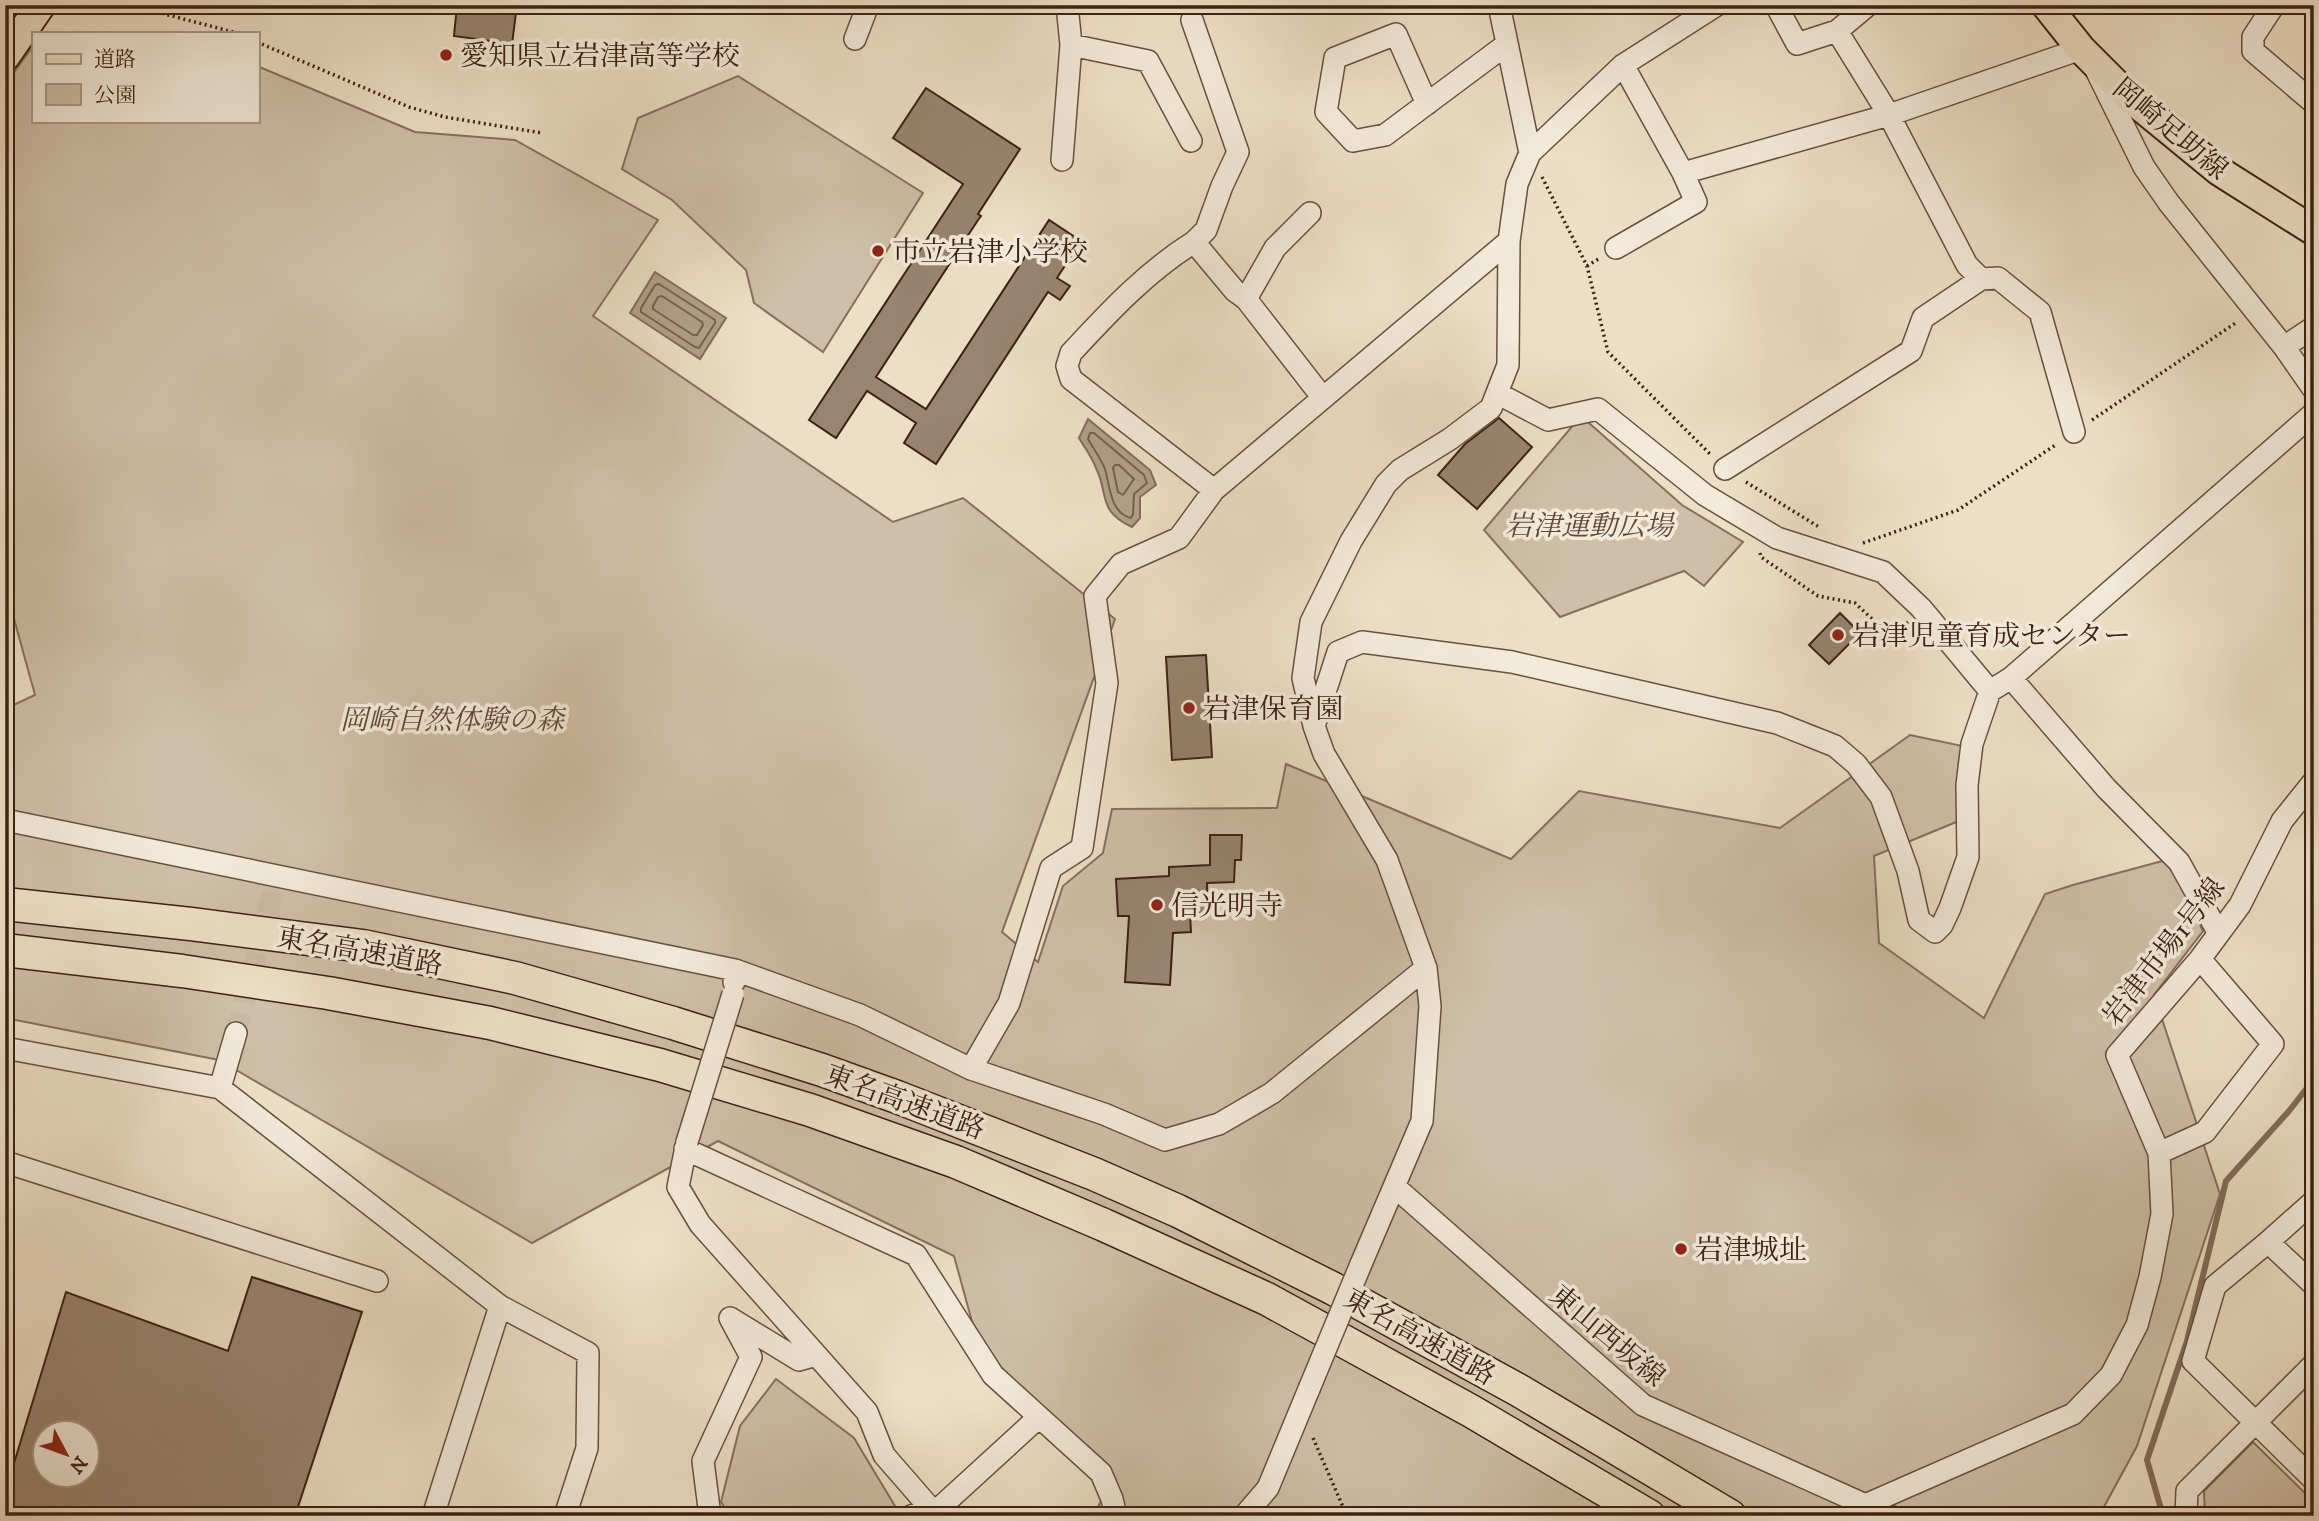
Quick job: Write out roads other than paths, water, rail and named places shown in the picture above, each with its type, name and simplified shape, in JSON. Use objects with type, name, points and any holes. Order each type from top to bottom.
[{"type":"highway","name":"東名高速道路","points":[[5,904],[363,946],[515,978],[673,1023],[897,1097],[1094,1174],[1178,1211],[1332,1288],[1520,1391],[1730,1516]]},
{"type":"highway","name":"東名高速道路","points":[[5,950],[181,971],[328,993],[490,1023],[660,1065],[889,1137],[956,1161],[1267,1299],[1471,1410],[1649,1516]]},
{"type":"main road","name":"岡崎足助線","points":[[2046,5],[2086,54],[2130,98],[2220,171],[2314,230]]},
{"type":"main road","points":[[5,57],[37,11]]},
{"type":"street","points":[[855,39],[867,5]]},
{"type":"street","points":[[1062,160],[1071,45],[1067,5]]},
{"type":"street","points":[[1499,5],[1530,153]]},
{"type":"street","points":[[1244,1516],[1268,1488],[1422,1121],[1430,1006],[1426,968],[1387,860],[1324,754],[1314,726],[1303,678],[1311,622],[1351,541],[1386,484],[1400,470],[1450,439],[1491,408],[1508,365],[1509,241],[1517,184],[1530,153],[1623,65],[1717,5]]},
{"type":"street","points":[[1776,5],[1797,44],[1837,31],[1868,5]]},
{"type":"street","points":[[2274,5],[2253,37],[2253,51],[2314,103]]},
{"type":"street","points":[[1192,20],[1238,152],[1206,230],[1128,292],[1071,353],[1067,366],[1071,379],[1214,490]]},
{"type":"street","points":[[1837,31],[1889,115],[1967,265],[1981,279]]},
{"type":"street","points":[[1427,104],[1396,34],[1335,58],[1326,112],[1353,141],[1385,135],[1427,104],[1507,44]]},
{"type":"street","points":[[1071,45],[1148,61],[1191,141]]},
{"type":"street","points":[[1683,173],[1889,115],[2086,54],[2144,167],[2169,203],[2284,347],[2314,390]]},
{"type":"street","points":[[1616,248],[1696,202],[1683,173],[1623,65]]},
{"type":"street","points":[[1246,299],[1275,248],[1310,213]]},
{"type":"street","points":[[971,1069],[1009,1003],[1051,868],[1082,848],[1107,683],[1095,596],[1121,564],[1179,538],[1214,490],[1509,241]]},
{"type":"street","points":[[1194,242],[1235,291],[1246,299],[1323,398]]},
{"type":"street","points":[[1725,469],[1912,351],[1923,317],[1981,279],[1997,278],[2040,312],[2074,432]]},
{"type":"street","points":[[2284,347],[2314,327]]},
{"type":"street","points":[[1497,393],[1548,420],[1598,409],[1705,495],[1777,538],[1883,572],[1921,608],[1990,691]]},
{"type":"street","points":[[1314,726],[1338,652],[1362,642],[1513,662],[1777,723],[1835,746],[1856,764],[1881,797],[1908,871],[1919,920],[1935,932],[1942,925],[1950,908],[1968,857],[1967,785],[1972,744],[1990,691],[2011,678],[2314,413]]},
{"type":"street","points":[[2011,678],[2106,788],[2179,862],[2218,932]]},
{"type":"street","name":"岩津市場1号線","points":[[1863,1506],[2073,1413],[2111,1375],[2137,1325],[2150,1277],[2162,1214],[2159,1153],[2117,1055],[2200,959],[2239,905],[2282,821],[2314,781]]},
{"type":"street","points":[[5,820],[277,884],[735,970],[860,1015],[971,1069],[1104,1114],[1165,1140],[1219,1124],[1272,1093],[1426,968]]},
{"type":"street","points":[[2159,1153],[2204,1132],[2273,1044],[2200,959]]},
{"type":"street","points":[[735,970],[733,993],[686,1146],[678,1186],[700,1224],[867,1412],[884,1455],[928,1513],[1039,1417]]},
{"type":"street","points":[[220,1088],[236,1033]]},
{"type":"street","points":[[5,1048],[220,1088],[500,1306],[588,1353],[587,1448],[565,1516]]},
{"type":"street","points":[[686,1146],[916,1255],[993,1375],[1101,1473],[1116,1516]]},
{"type":"street","points":[[5,1162],[377,1281]]},
{"type":"street","name":"東山西坂線","points":[[1395,1187],[1643,1405],[1889,1516]]},
{"type":"street","points":[[2314,1202],[2215,1286],[2193,1362],[2314,1480]]},
{"type":"street","points":[[2268,1242],[2314,1285]]},
{"type":"street","points":[[433,1516],[500,1306]]},
{"type":"street","points":[[709,1516],[703,1461],[751,1357],[730,1318],[799,1360],[816,1355]]},
{"type":"street","points":[[2186,1516],[2187,1492],[2314,1364]]},
{"type":"water","points":[[655,272],[726,318],[700,359],[630,313]]},
{"type":"water","points":[[1088,419],[1150,470],[1156,485],[1140,497],[1140,518],[1132,527],[1113,515],[1100,477],[1079,438]]},
{"type":"waterway","points":[[2163,1516],[2147,1460],[2187,1341],[2226,1181],[2314,1079]]},
{"type":"tunnel","points":[[236,1033],[273,893]]},
{"type":"place","name":"愛知県立岩津高等学校","points":[[446,55]]},
{"type":"place","name":"市立岩津小学校","points":[[878,251]]},
{"type":"place","name":"岩津児童育成センター","points":[[1838,635]]},
{"type":"place","name":"岩津保育園","points":[[1189,708]]},
{"type":"place","name":"信光明寺","points":[[1157,905]]},
{"type":"place","name":"岩津城址","points":[[1681,1249]]},
{"type":"park label","name":"岩津運動広場","points":[[1589,525]]},
{"type":"park label","name":"岡崎自然体験の森","points":[[452,719]]}]
